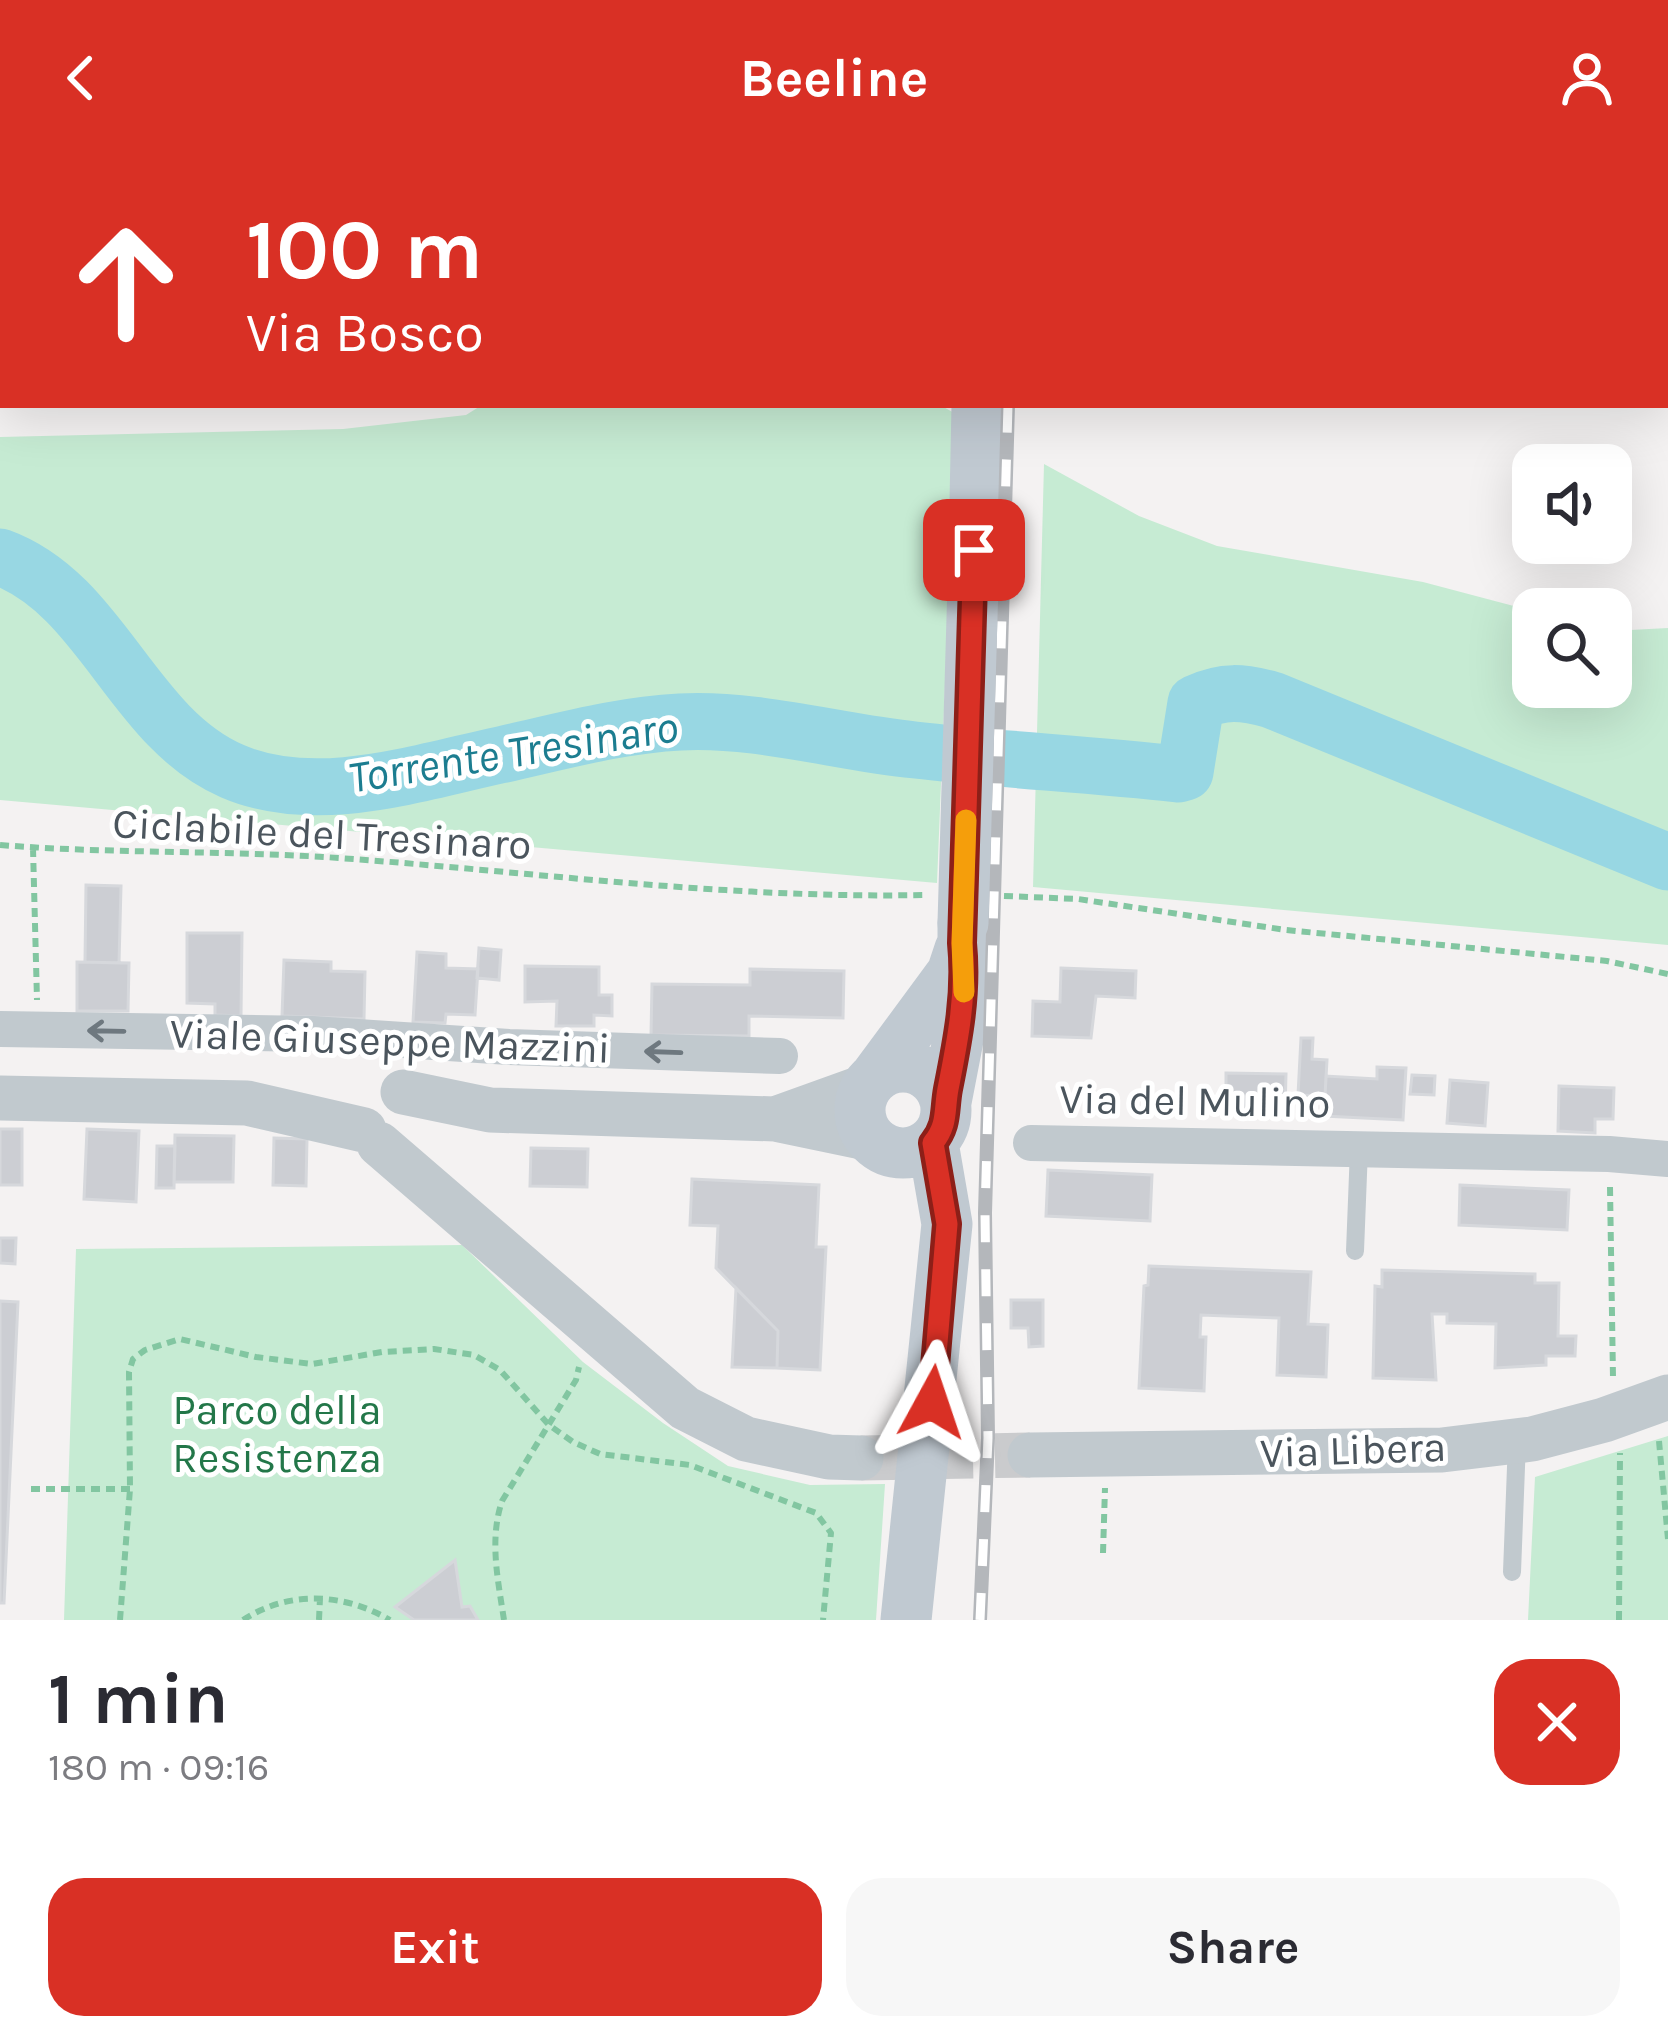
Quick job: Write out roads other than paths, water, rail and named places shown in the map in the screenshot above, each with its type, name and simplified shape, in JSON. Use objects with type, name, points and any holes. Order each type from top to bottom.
[{"type":"main road","points":[[876,1144],[909,1153],[939,1122],[963,1014],[977,408]]},
{"type":"main road","points":[[940,1311],[910,1198],[860,1114],[872,1081],[952,973],[962,933]]},
{"type":"main road","points":[[872,1081],[903,1066],[938,1084],[947,1224],[906,1620]]},
{"type":"street","name":"Viale Giuseppe Mazzini","points":[[0,1029],[312,1034],[509,1047],[780,1056]]},
{"type":"street","name":"Viale Giuseppe Mazzini","points":[[775,1119],[872,1081]]},
{"type":"street","name":"Viale Giuseppe Mazzini","points":[[0,1098],[247,1103],[391,1120],[490,1110],[775,1119],[876,1144]]},
{"type":"street","points":[[391,1120],[446,1203],[662,1390],[746,1439],[861,1458]]},
{"type":"street","name":"Via del Mulino","points":[[1030,1144],[1609,1154],[1668,1159]]},
{"type":"street","name":"Via Libera","points":[[1030,1455],[1442,1450],[1517,1441],[1661,1411]]},
{"type":"lane","name":"Via del Mulino","points":[[1354,1251],[1359,1149]]},
{"type":"lane","points":[[1512,1572],[1517,1441]]},
{"type":"waterway","name":"Torrente Tresinaro","points":[[0,557],[35,575],[65,600],[168,725],[198,751],[232,771],[264,781],[331,787],[366,783],[612,730],[709,722],[915,750],[1178,774],[1185,772],[1196,703],[1242,694],[1272,700],[1668,862]]},
{"type":"tunnel","points":[[861,1458],[1030,1455]]},
{"type":"railway","points":[[980,1620],[988,1438],[985,1213],[1008,408]]},
{"type":"park label","name":"Parco della Resistenza","points":[[277,1434]]}]
